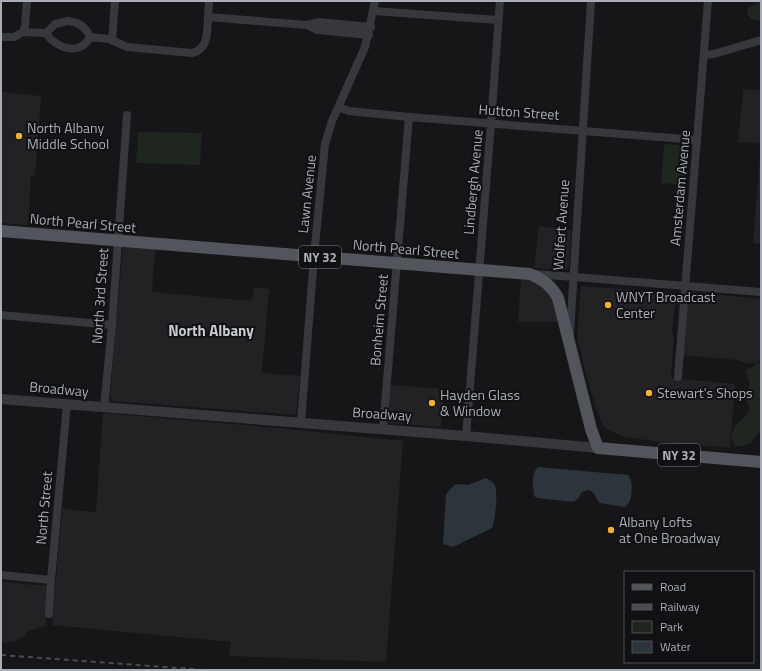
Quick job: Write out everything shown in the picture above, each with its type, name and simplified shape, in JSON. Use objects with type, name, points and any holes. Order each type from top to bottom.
[{"type":"main road","name":"North Pearl Street","points":[[1,231],[523,273]]},
{"type":"main road","name":"NY 32","points":[[523,273],[535,276],[544,281],[555,292],[562,310],[569,342]]},
{"type":"main road","name":"Wolfert Avenue","points":[[569,342],[591,429],[598,448]]},
{"type":"main road","name":"Broadway","points":[[598,448],[761,462]]},
{"type":"street","points":[[23,32],[25,26],[27,1]]},
{"type":"street","points":[[112,40],[115,1]]},
{"type":"street","points":[[90,37],[112,40],[129,48],[195,52],[202,48],[206,41],[209,1]]},
{"type":"street","name":"Lawn Avenue","points":[[301,423],[314,256],[325,144],[332,121],[361,58],[370,31],[375,1]]},
{"type":"street","name":"Lindbergh Avenue","points":[[466,436],[500,1]]},
{"type":"street","name":"Wolfert Avenue","points":[[569,342],[591,1]]},
{"type":"street","name":"Amsterdam Avenue","points":[[678,377],[708,1]]},
{"type":"street","points":[[374,11],[498,20]]},
{"type":"street","points":[[208,17],[307,25],[317,30],[370,31]]},
{"type":"street","points":[[1,37],[14,37],[23,32],[46,33],[56,24],[68,21],[79,24],[86,30],[90,37]]},
{"type":"street","points":[[46,33],[56,45],[68,48],[81,46],[88,41],[90,37]]},
{"type":"street","points":[[704,55],[714,54],[761,40]]},
{"type":"street","name":"Hutton Street","points":[[338,107],[349,111],[409,117],[698,140]]},
{"type":"street","name":"North 3rd Street","points":[[104,408],[112,325],[127,115]]},
{"type":"street","name":"Bonheim Street","points":[[383,429],[409,117]]},
{"type":"street","name":"North Pearl Street","points":[[523,273],[761,292]]},
{"type":"street","points":[[1,315],[112,325]]},
{"type":"street","name":"Broadway","points":[[1,399],[383,429],[598,448]]},
{"type":"street","name":"North Street","points":[[49,614],[67,404]]},
{"type":"street","points":[[1,575],[51,580]]},
{"type":"shaded area","points":[[743,89],[761,90],[761,144],[738,142]]},
{"type":"shaded area","name":"North Albany Middle School","points":[[1,92],[41,96],[35,176],[31,176],[28,225],[1,223]]},
{"type":"shaded area","points":[[761,144],[761,244],[753,243]]},
{"type":"shaded area","points":[[539,226],[571,230],[569,267],[567,270],[534,268]]},
{"type":"shaded area","points":[[123,246],[155,249],[152,292],[252,301],[254,287],[269,289],[262,373],[300,376],[296,415],[112,401],[110,397]]},
{"type":"shaded area","points":[[521,279],[534,281],[543,285],[553,301],[558,322],[518,322]]},
{"type":"shaded area","points":[[581,286],[676,293],[672,333],[674,336],[671,378],[735,384],[730,448],[659,442],[621,436],[603,426],[584,368],[577,336]]},
{"type":"shaded area","points":[[691,292],[761,299],[761,355],[758,363],[746,363],[737,360],[683,355],[688,294]]},
{"type":"shaded area","points":[[390,385],[444,389],[441,427],[388,423]]},
{"type":"shaded area","points":[[103,413],[278,428],[403,441],[386,662],[229,656],[231,642],[52,625],[62,509],[96,512]]},
{"type":"shaded area","points":[[1,582],[47,586],[46,626],[28,631],[23,637],[14,642],[1,643]]},
{"type":"green space","points":[[761,2],[761,21],[751,19],[747,14],[748,8]]},
{"type":"green space","points":[[138,132],[202,133],[200,165],[136,163]]},
{"type":"green space","points":[[664,144],[689,146],[685,185],[661,183]]},
{"type":"green space","points":[[761,361],[761,430],[751,443],[735,446],[732,440],[733,430],[749,410],[749,406],[744,397],[750,384],[746,372],[749,368]]},
{"type":"water","points":[[538,467],[628,475],[632,487],[631,497],[627,505],[624,507],[600,503],[593,492],[588,490],[582,492],[578,499],[573,502],[537,498],[534,496],[533,480],[534,473]]},
{"type":"water","points":[[486,478],[494,484],[496,492],[495,513],[492,528],[453,547],[443,544],[446,494],[454,485],[468,485]]},
{"type":"railway","points":[[1,655],[205,670]]},
{"type":"place","name":"North Albany Middle School","points":[[19,136]]},
{"type":"place","name":"WNYT Broadcast Center","points":[[608,305]]},
{"type":"place","name":"Stewart's Shops","points":[[649,393]]},
{"type":"place","name":"Hayden Glass & Window","points":[[432,403]]},
{"type":"place","name":"Albany Lofts at One Broadway","points":[[611,530]]},
{"type":"district","name":"North Albany","points":[[211,331]]}]
